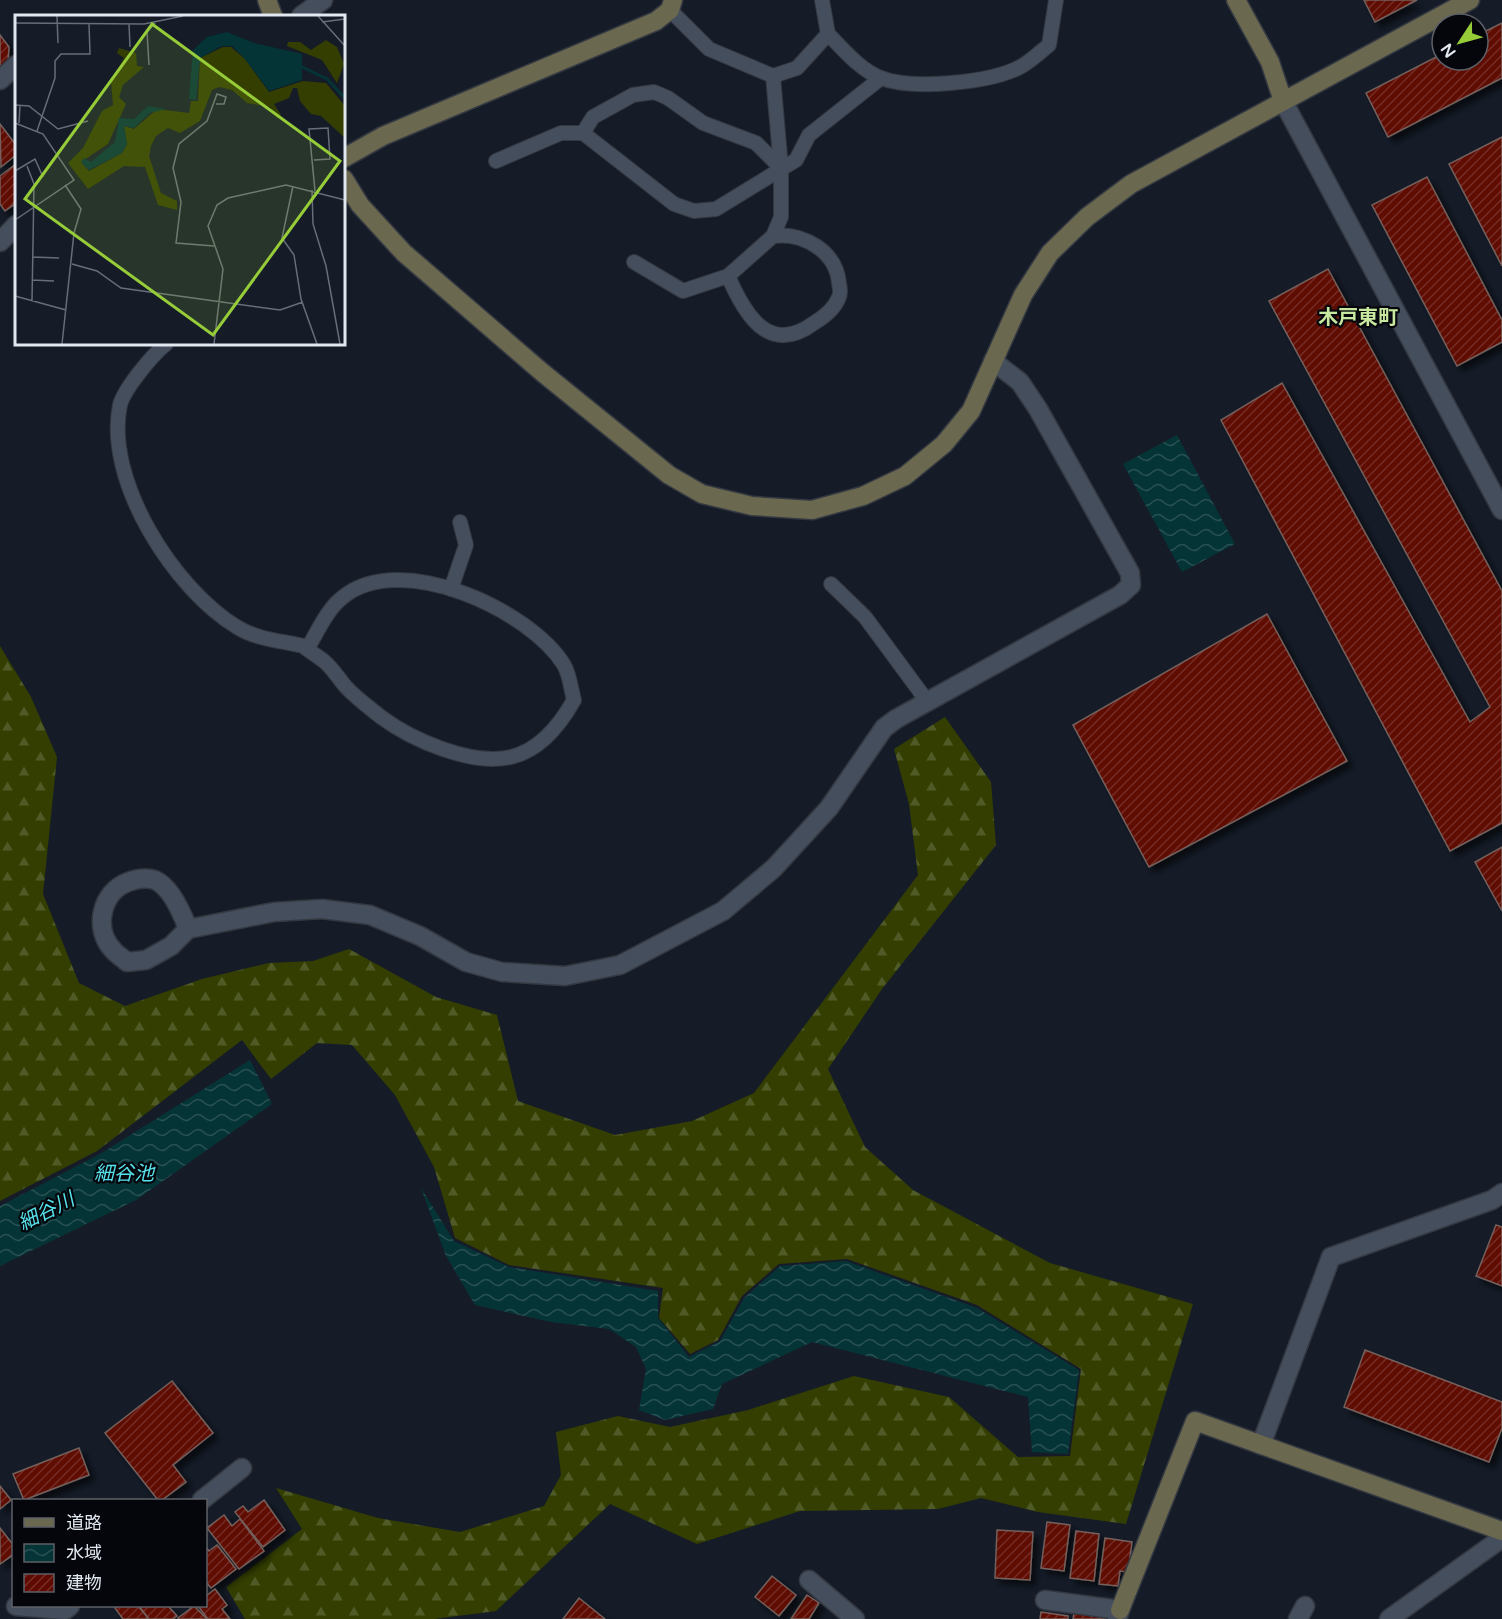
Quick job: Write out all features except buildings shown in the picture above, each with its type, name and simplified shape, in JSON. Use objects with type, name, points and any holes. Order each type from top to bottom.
[{"type":"street","points":[[302,15],[323,0]]},
{"type":"street","points":[[1236,0],[1270,62],[1283,101],[1502,510]]},
{"type":"street","points":[[345,180],[360,205],[404,253],[543,373],[669,475],[702,494],[752,506],[812,510],[863,496],[905,476],[944,444],[970,411],[1023,295],[1044,261],[1087,217],[1131,184],[1470,0]]},
{"type":"street","points":[[345,157],[383,136],[656,21],[672,5]]},
{"type":"street","points":[[0,80],[15,66]]},
{"type":"street","points":[[0,242],[15,226]]},
{"type":"street","points":[[188,929],[171,896],[155,880],[137,878],[119,885],[104,901],[102,927],[112,949],[127,962],[146,960],[171,946],[188,929],[274,912],[322,909],[370,915],[420,936],[466,962],[502,972],[565,976],[621,965],[723,911],[774,868],[829,808],[884,728],[927,701],[1120,595],[1131,585],[1130,573],[1038,410],[1020,382],[993,361]]},
{"type":"street","points":[[1261,1445],[1331,1257],[1492,1200],[1502,1193]]},
{"type":"street","points":[[1045,1600],[1119,1614],[1195,1421],[1502,1531]]},
{"type":"street","points":[[203,1499],[242,1468]]},
{"type":"street","points":[[1389,1619],[1502,1538]]},
{"type":"street","points":[[809,1580],[855,1619]]},
{"type":"street","points":[[35,1607],[64,1610],[68,1607]]},
{"type":"lane","points":[[822,0],[828,34],[854,59],[881,78],[926,84],[963,84],[1020,68],[1049,45],[1056,0]]},
{"type":"lane","points":[[672,5],[710,49],[773,76],[797,68],[828,34]]},
{"type":"lane","points":[[634,262],[683,291],[728,276],[773,236],[781,217],[781,168],[773,76]]},
{"type":"lane","points":[[496,161],[561,133],[584,133],[674,204],[694,211],[716,210],[796,160],[809,135],[881,78]]},
{"type":"lane","points":[[584,133],[593,117],[633,95],[654,92],[668,98],[703,123],[756,143],[781,168]]},
{"type":"lane","points":[[728,276],[751,320],[772,335],[800,333],[828,314],[840,296],[838,270],[822,249],[788,234],[773,236]]},
{"type":"lane","points":[[165,345],[152,355],[120,402],[117,448],[139,510],[160,550],[185,585],[215,613],[240,629],[307,649],[327,663],[347,688],[383,718],[421,741],[454,753],[485,758],[511,757],[536,745],[560,725],[574,700],[565,667],[541,638],[514,617],[473,596],[438,585],[400,582],[369,584],[343,597],[307,649]]},
{"type":"lane","points":[[451,589],[466,545],[460,522]]},
{"type":"lane","points":[[831,584],[865,616],[927,701]]},
{"type":"green space","points":[[0,646],[31,697],[57,757],[43,894],[79,983],[125,1006],[202,979],[269,963],[313,961],[349,949],[436,997],[497,1015],[518,1101],[615,1135],[692,1121],[754,1093],[918,875],[909,804],[894,749],[945,717],[991,782],[996,845],[882,989],[828,1069],[865,1147],[913,1190],[1050,1263],[1193,1304],[1126,1524],[1038,1512],[981,1498],[938,1509],[800,1511],[697,1544],[610,1504],[496,1611],[434,1619],[245,1619],[226,1587],[302,1529],[276,1488],[378,1518],[460,1532],[544,1506],[561,1475],[556,1432],[618,1416],[670,1427],[748,1410],[854,1376],[949,1397],[1018,1457],[1070,1456],[1081,1369],[977,1305],[847,1259],[779,1264],[742,1296],[718,1340],[690,1354],[659,1318],[663,1288],[509,1265],[455,1238],[434,1167],[395,1095],[352,1045],[317,1043],[271,1079],[242,1040],[97,1151],[0,1201]]},
{"type":"water","points":[[1177,435],[1235,544],[1182,572],[1123,464]]},
{"type":"water","name":"細谷池","points":[[250,1060],[272,1104],[136,1200],[0,1266],[0,1206],[100,1154]]},
{"type":"water","points":[[421,1188],[454,1241],[509,1267],[658,1291],[658,1318],[689,1357],[720,1341],[744,1298],[780,1266],[846,1261],[977,1308],[1079,1370],[1068,1454],[1032,1452],[1028,1397],[812,1342],[722,1384],[713,1409],[665,1420],[639,1410],[646,1369],[636,1347],[609,1329],[551,1322],[475,1305],[446,1256]]},
{"type":"district","name":"木戸東町","points":[[1358,317]]},
{"type":"water label","name":"細谷川","points":[[46,1211]]}]
